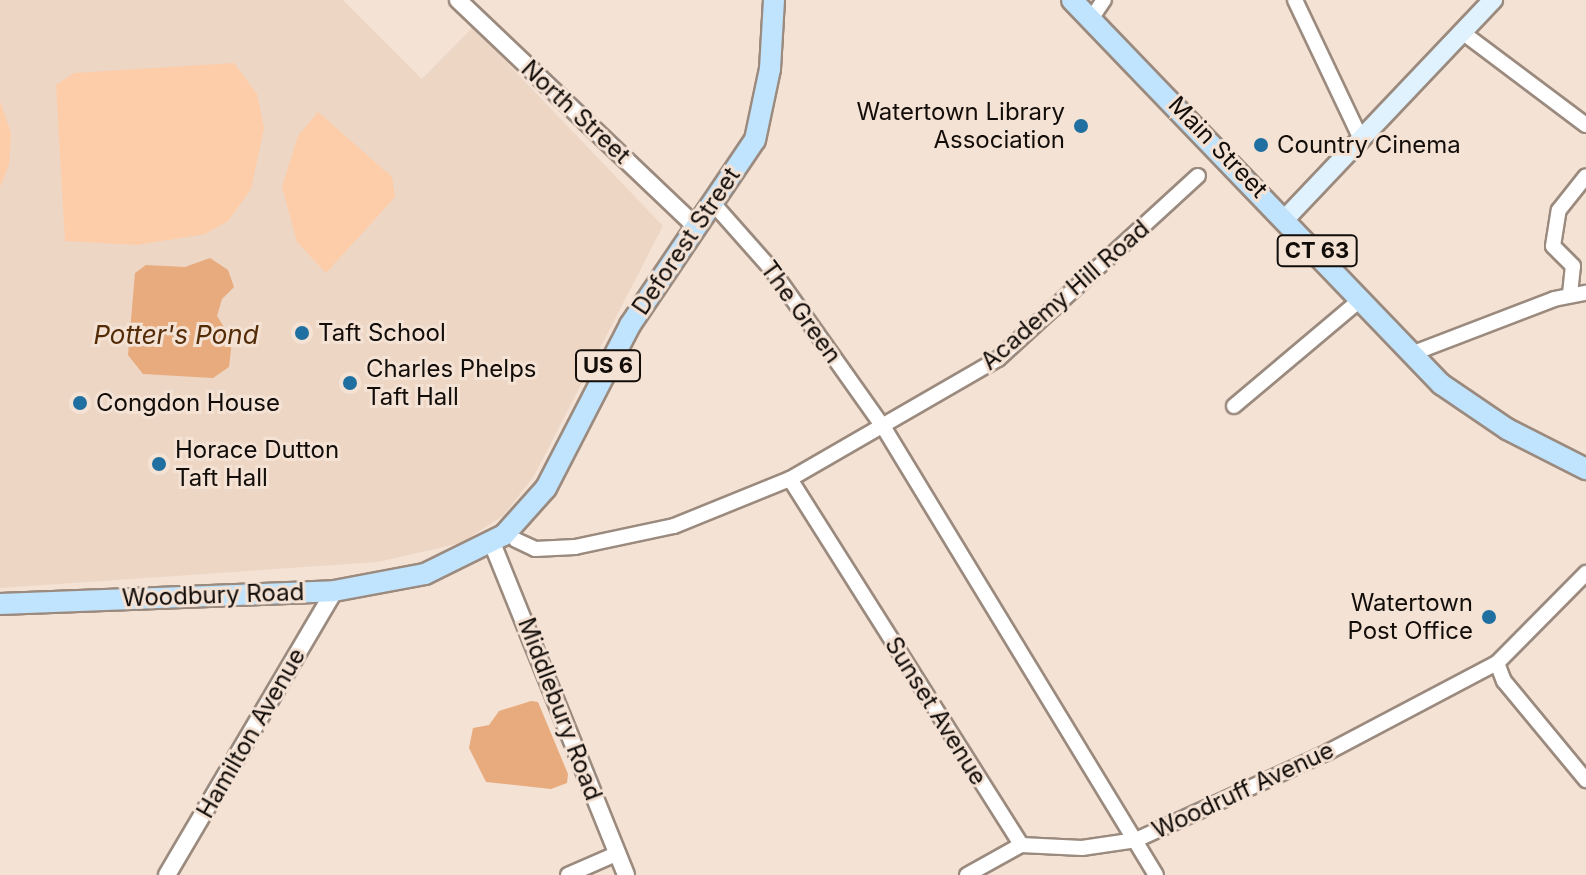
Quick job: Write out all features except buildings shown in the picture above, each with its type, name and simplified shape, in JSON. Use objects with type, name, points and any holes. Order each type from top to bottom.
[{"type":"main road","name":"Deforest Street","points":[[530,511],[630,325],[694,225],[755,140],[770,69],[774,0]]},
{"type":"main road","name":"Main Street","points":[[1072,0],[1286,218],[1411,354],[1461,400],[1586,469]]},
{"type":"main road","points":[[1286,218],[1493,0]]},
{"type":"main road","name":"Woodbury Road","points":[[0,604],[334,591],[425,574],[495,549],[516,540],[529,523],[530,511]]},
{"type":"main road","name":"Woodbury Road","points":[[495,549],[530,511]]},
{"type":"street","name":"North Street","points":[[458,0],[694,225]]},
{"type":"street","points":[[1091,19],[1104,0]]},
{"type":"street","points":[[1295,0],[1361,139]]},
{"type":"street","points":[[1462,32],[1586,125]]},
{"type":"street","name":"Academy Hill Road","points":[[884,428],[998,359],[1198,176]]},
{"type":"street","points":[[1570,294],[1580,262],[1553,246],[1559,210],[1586,176]]},
{"type":"street","name":"The Green","points":[[711,201],[772,270],[884,428]]},
{"type":"street","points":[[1411,354],[1570,294],[1586,293]]},
{"type":"street","points":[[1234,406],[1361,299]]},
{"type":"street","points":[[516,540],[535,549],[589,544],[674,526],[790,479],[884,428]]},
{"type":"street","name":"Woodruff Avenue","points":[[884,428],[1136,840],[1328,752],[1497,663],[1586,573]]},
{"type":"street","name":"Sunset Avenue","points":[[790,479],[1021,845]]},
{"type":"street","name":"Middlebury Road","points":[[495,549],[626,875]]},
{"type":"street","name":"Hamilton Avenue","points":[[167,875],[334,591]]},
{"type":"street","points":[[1497,663],[1504,681],[1586,780]]},
{"type":"street","points":[[967,875],[1021,845],[1082,848],[1136,840],[1156,875]]},
{"type":"street","points":[[568,875],[616,854]]},
{"type":"shaded area","name":"Taft School","points":[[0,0],[343,0],[422,79],[473,27],[663,226],[534,476],[504,515],[461,543],[378,562],[0,588]]},
{"type":"shaded area","points":[[234,63],[257,94],[264,128],[251,189],[228,221],[205,234],[137,245],[65,241],[56,85],[74,73]]},
{"type":"shaded area","points":[[0,101],[11,133],[9,165],[0,187]]},
{"type":"shaded area","points":[[318,112],[392,177],[395,197],[326,273],[297,242],[282,187],[298,136]]},
{"type":"water","name":"Potter's Pond","points":[[210,258],[228,270],[234,287],[222,299],[217,316],[232,340],[229,367],[213,378],[143,374],[128,355],[135,273],[146,265],[185,267]]},
{"type":"water","points":[[531,701],[538,702],[568,774],[567,783],[551,789],[486,782],[469,748],[473,728],[489,725],[499,711]]},
{"type":"place","name":"Watertown Library Association","points":[[1081,126]]},
{"type":"place","name":"Country Cinema","points":[[1261,145]]},
{"type":"place","name":"Taft School","points":[[302,333]]},
{"type":"place","name":"Charles Phelps Taft Hall","points":[[350,383]]},
{"type":"place","name":"Congdon House","points":[[80,403]]},
{"type":"place","name":"Horace Dutton Taft Hall","points":[[159,464]]},
{"type":"place","name":"Watertown Post Office","points":[[1489,617]]}]
